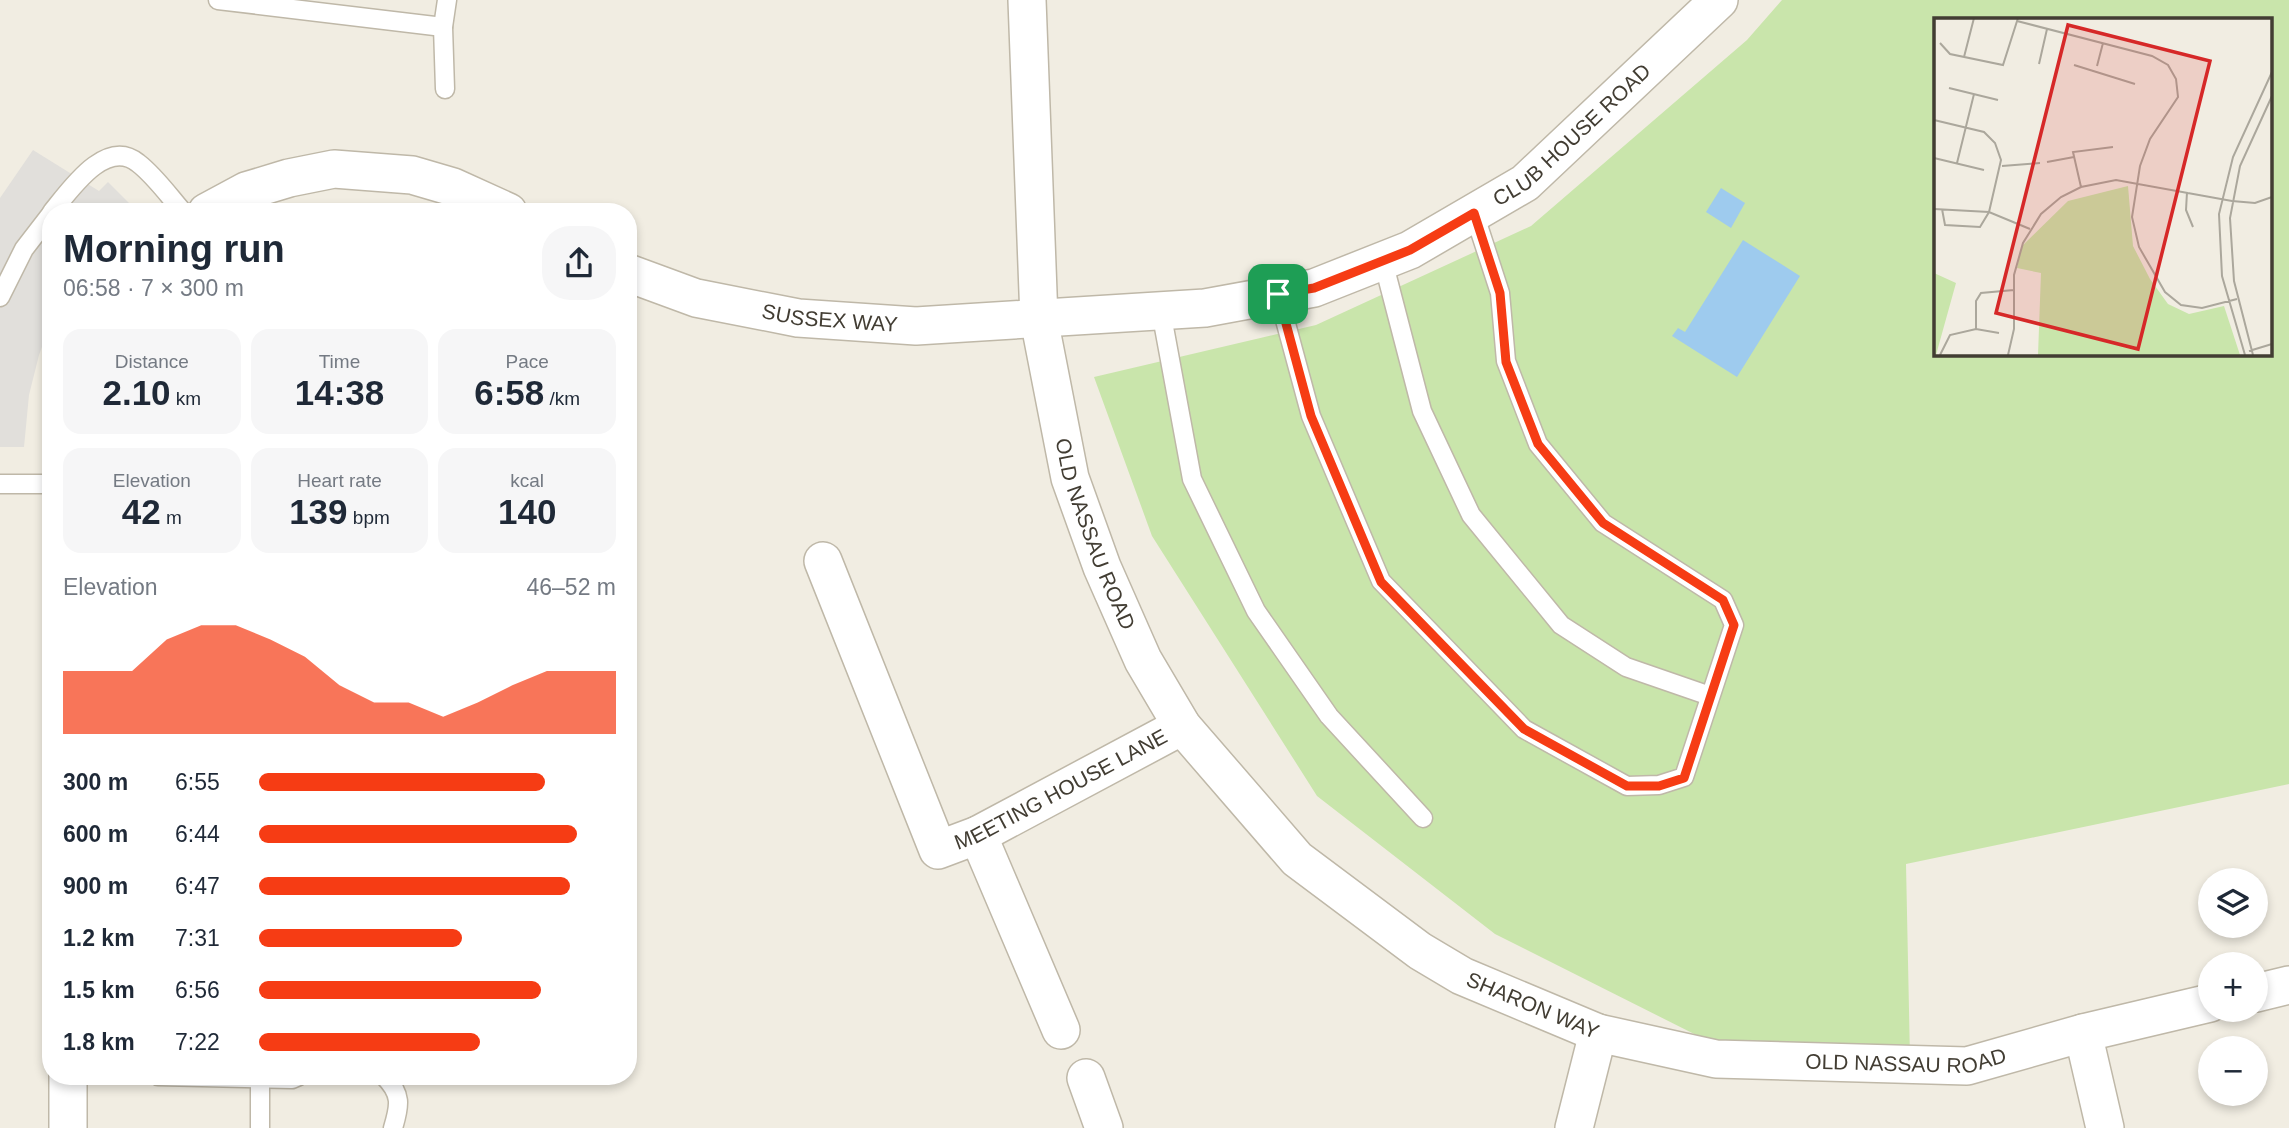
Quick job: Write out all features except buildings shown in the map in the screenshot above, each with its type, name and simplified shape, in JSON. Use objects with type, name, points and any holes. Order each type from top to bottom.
[{"type":"street","name":"OLD NASSAU ROAD","points":[[1027,0],[1039,319],[1070,478],[1102,567],[1143,660],[1182,726],[1297,859],[1420,951]]},
{"type":"street","name":"CLUB HOUSE ROAD","points":[[1039,319],[1205,308],[1314,288],[1410,250],[1525,183],[1719,0]]},
{"type":"street","points":[[224,203],[246,191],[289,177],[334,169],[412,175],[453,187],[488,203]]},
{"type":"street","name":"SUSSEX WAY","points":[[637,276],[696,299],[798,318],[916,326],[1039,319]]},
{"type":"street","name":"MEETING HOUSE LANE","points":[[823,561],[938,850],[978,835],[1182,726]]},
{"type":"street","points":[[978,835],[1060,1030]]},
{"type":"street","name":"SHARON WAY","points":[[1420,951],[1462,976],[1598,1033],[1574,1128]]},
{"type":"street","points":[[2268,990],[2289,985]]},
{"type":"street","name":"OLD NASSAU ROAD","points":[[1598,1033],[1716,1059],[1967,1066],[2083,1033],[2198,1006]]},
{"type":"street","points":[[2083,1033],[2105,1128]]},
{"type":"street","points":[[1086,1078],[1104,1128]]},
{"type":"street","points":[[68,1085],[68,1128]]},
{"type":"lane","points":[[218,0],[443,27]]},
{"type":"lane","points":[[445,89],[443,27],[447,0]]},
{"type":"lane","points":[[60,203],[84,175],[104,158],[118,156],[136,160],[175,203]]},
{"type":"lane","points":[[1278,294],[1311,416],[1381,582],[1524,729],[1627,786],[1659,786],[1684,778],[1734,625],[1723,600],[1603,523],[1538,444],[1506,362],[1500,293],[1474,213]]},
{"type":"lane","points":[[0,297],[24,249],[42,226]]},
{"type":"lane","points":[[1382,261],[1422,411],[1471,515],[1561,625],[1626,667],[1710,696]]},
{"type":"lane","points":[[1161,311],[1192,479],[1256,611],[1329,716],[1423,818]]},
{"type":"lane","points":[[0,484],[42,484]]},
{"type":"lane","points":[[260,1085],[260,1128]]},
{"type":"lane","points":[[393,1085],[399,1106],[393,1128]]},
{"type":"green space","points":[[1782,0],[2289,0],[2289,784],[1906,864],[1910,1059],[1740,1057],[1495,934],[1317,796],[1152,536],[1094,377],[1316,325],[1531,226],[1747,40]]},
{"type":"shaded area","points":[[33,150],[99,191],[108,182],[129,203],[42,203],[42,347],[29,395],[24,447],[0,447],[0,198]]},
{"type":"water","points":[[1721,188],[1745,203],[1731,228],[1706,212]]},
{"type":"water","points":[[1743,240],[1800,276],[1737,377],[1672,336],[1678,328],[1685,332]]},
{"type":"route","points":[[1474,213],[1500,293],[1506,362],[1538,444],[1603,523],[1723,600],[1734,625],[1684,778],[1659,786],[1627,786],[1524,729],[1381,582],[1311,416],[1278,294],[1314,288],[1410,250],[1474,213]]}]
